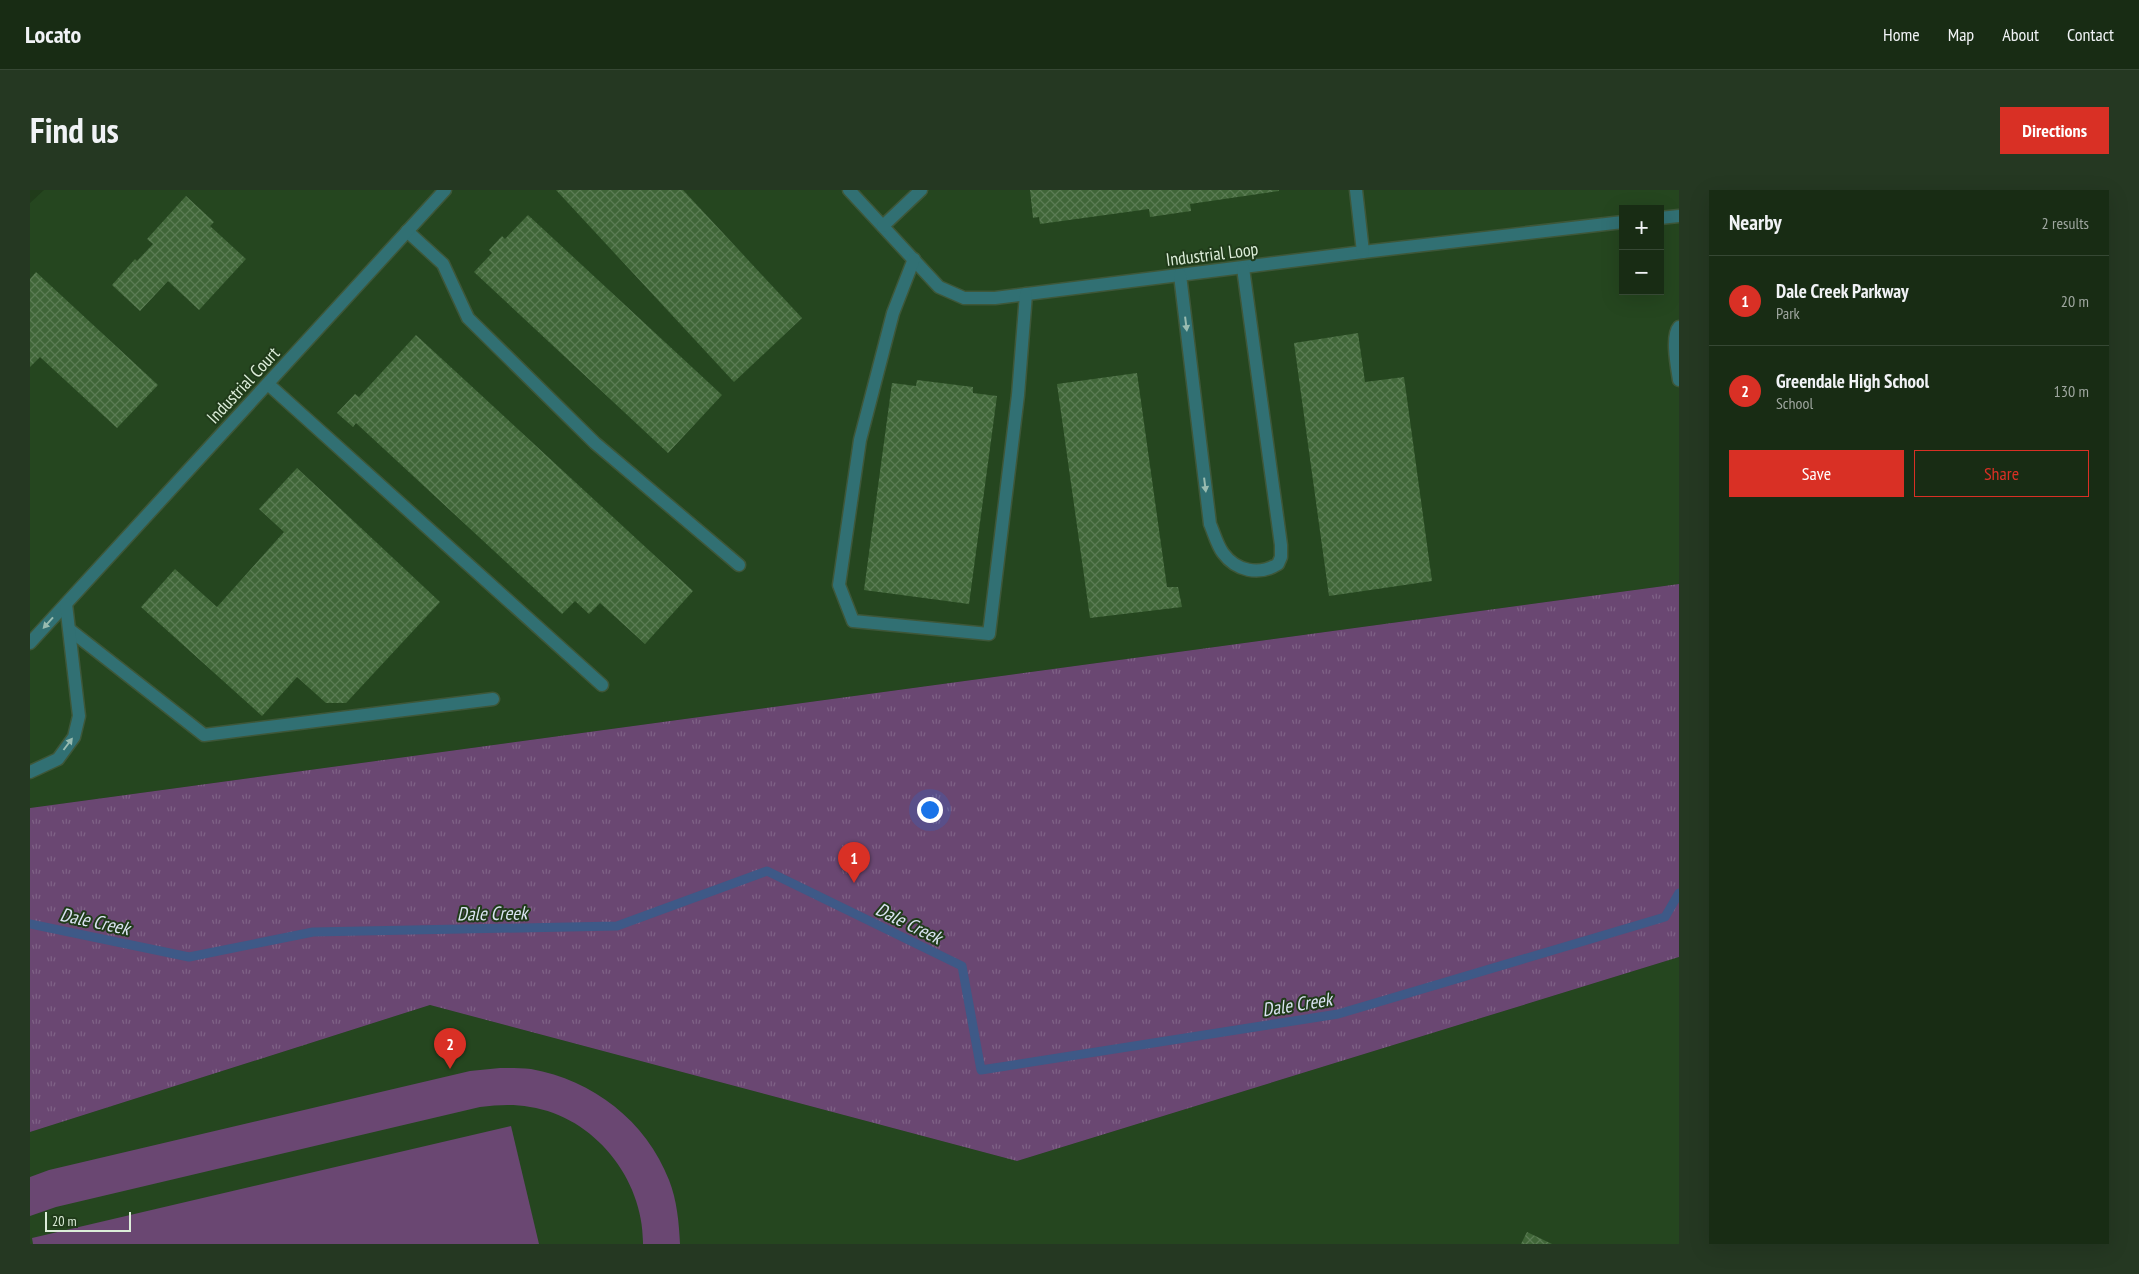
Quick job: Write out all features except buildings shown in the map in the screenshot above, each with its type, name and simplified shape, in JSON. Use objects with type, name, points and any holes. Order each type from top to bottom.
[{"type":"street","name":"Industrial Court","points":[[30,643],[445,190]]},
{"type":"street","name":"Industrial Loop","points":[[849,190],[938,287],[964,298],[995,298],[1619,222]]},
{"type":"street","points":[[883,226],[921,190]]},
{"type":"street","points":[[1356,190],[1363,252]]},
{"type":"street","points":[[1664,218],[1679,216]]},
{"type":"street","points":[[408,231],[443,264],[468,318],[595,443],[739,565]]},
{"type":"street","points":[[914,259],[893,313],[860,440],[839,584],[854,621],[990,634],[1018,395],[1026,294]]},
{"type":"street","points":[[1180,275],[1210,524],[1221,551],[1232,563],[1247,570],[1261,571],[1278,564],[1282,557],[1243,268]]},
{"type":"street","points":[[1679,327],[1676,330],[1675,351],[1679,380]]},
{"type":"street","points":[[268,384],[602,685]]},
{"type":"street","points":[[30,772],[58,759],[74,737],[78,716],[66,604]]},
{"type":"street","points":[[70,630],[204,736],[493,699]]},
{"type":"shaded area","points":[[44,190],[1679,190],[1679,584],[30,808],[30,203]]},
{"type":"shaded area","points":[[1679,957],[1679,1244],[30,1244],[30,1132],[430,1005],[1017,1161]]},
{"type":"green space","points":[[1679,584],[1679,957],[1017,1161],[430,1005],[30,1132],[30,808]]},
{"type":"green space","points":[[500,1068],[531,1069],[575,1083],[596,1093],[615,1106],[632,1122],[659,1159],[669,1180],[676,1204],[680,1244],[643,1244],[641,1220],[635,1197],[625,1175],[611,1155],[595,1138],[575,1124],[554,1113],[530,1107],[511,1105],[480,1107],[56,1207],[30,1216],[30,1177],[49,1170],[470,1071]]},
{"type":"green space","points":[[511,1126],[539,1244],[33,1244],[32,1238]]},
{"type":"waterway","name":"Dale Creek","points":[[30,924],[189,957],[313,932],[617,926],[767,871],[962,966],[981,1070],[1338,1014],[1665,917],[1679,893]]},
{"type":"place","name":"Dale Creek Parkway","points":[[854,883]]},
{"type":"place","name":"Greendale High School","points":[[450,1069]]}]
